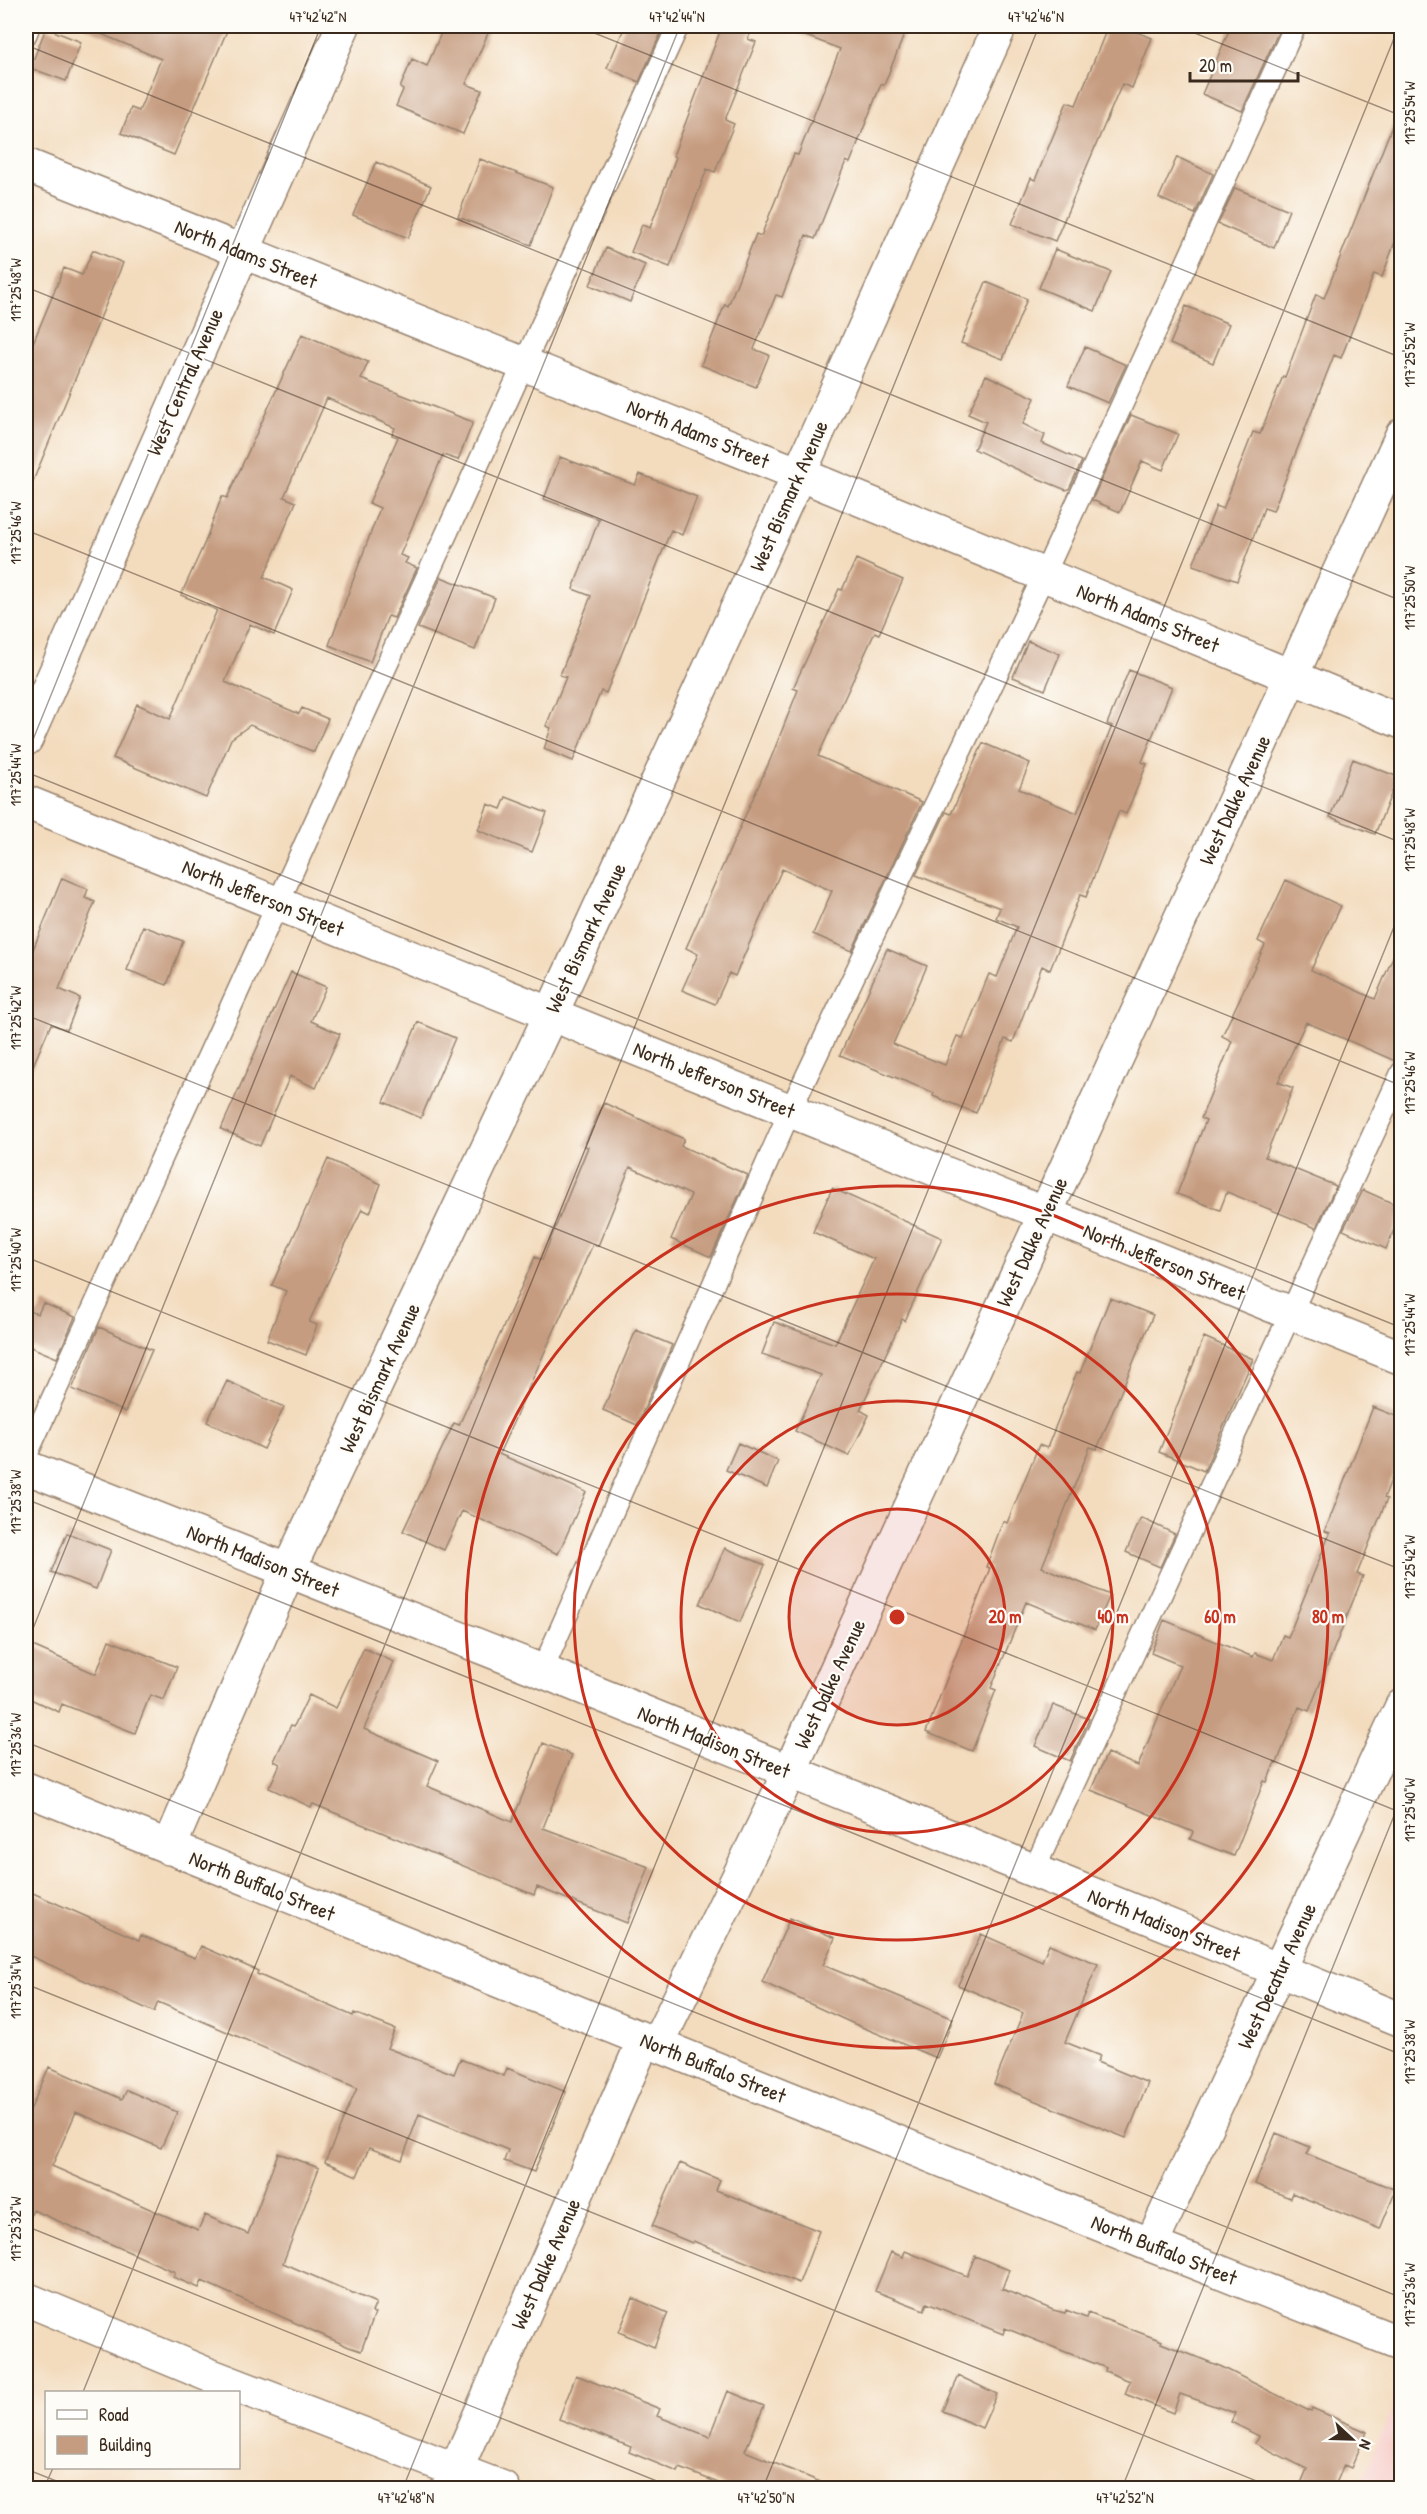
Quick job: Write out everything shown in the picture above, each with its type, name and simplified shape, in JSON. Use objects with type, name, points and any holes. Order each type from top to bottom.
[{"type":"street","name":"West Central Avenue","points":[[26,739],[343,26]]},
{"type":"street","name":"West Bismark Avenue","points":[[169,1848],[288,1571],[551,1014],[799,474],[1000,26]]},
{"type":"street","name":"North Adams Street","points":[[26,165],[799,474],[1401,722]]},
{"type":"street","name":"West Dalke Avenue","points":[[452,2479],[650,2043],[789,1773],[1401,435]]},
{"type":"street","name":"North Jefferson Street","points":[[26,802],[1401,1358]]},
{"type":"street","name":"North Madison Street","points":[[26,1467],[542,1671],[1401,2020]]},
{"type":"street","name":"West Decatur Avenue","points":[[1151,2245],[1401,1706]]},
{"type":"street","name":"North Buffalo Street","points":[[26,1789],[650,2043],[1401,2344]]},
{"type":"street","points":[[26,2299],[452,2479],[503,2488]]},
{"type":"lane","points":[[26,34],[29,26]]},
{"type":"lane","points":[[26,1456],[678,26]]},
{"type":"lane","points":[[542,1671],[790,1111],[1044,575],[1295,26]]},
{"type":"lane","points":[[1033,1872],[1401,1072]]},
{"type":"shaded area","points":[[1401,2389],[1401,2488],[1358,2488]]},
{"type":"building","points":[[82,26],[229,26],[174,155],[121,133],[131,108],[139,111],[161,59]]},
{"type":"building","points":[[444,26],[491,26],[466,84],[482,90],[463,134],[396,106],[403,90],[400,88],[412,59],[427,66]]},
{"type":"building","points":[[625,26],[664,26],[639,82],[607,68]]},
{"type":"building","points":[[722,26],[753,26],[748,39],[756,42],[725,120],[734,124],[715,172],[707,169],[670,267],[631,252],[642,225],[650,228],[676,157],[673,156]]},
{"type":"building","points":[[786,26],[880,26],[904,35],[884,85],[881,84],[850,163],[846,161],[815,239],[806,235],[782,297],[776,295],[754,349],[769,355],[756,387],[701,365],[725,304],[728,306],[756,234],[761,236],[794,154],[798,155],[840,49],[785,28]]},
{"type":"building","points":[[1108,26],[1121,26],[1152,38],[1132,88],[1122,84],[1055,241],[1012,224],[1031,178],[1035,180],[1067,102],[1076,105]]},
{"type":"building","points":[[1231,26],[1281,26],[1242,111],[1202,94]]},
{"type":"building","points":[[46,28],[81,42],[66,81],[30,68]]},
{"type":"building","points":[[1400,106],[1401,226],[1382,277],[1374,274],[1341,358],[1334,355],[1273,511],[1264,508],[1237,581],[1193,565],[1216,506],[1223,509],[1253,432],[1260,434],[1283,376],[1285,377],[1316,294],[1324,298]]},
{"type":"building","points":[[1177,157],[1213,174],[1195,214],[1159,198]]},
{"type":"building","points":[[480,159],[553,187],[531,245],[458,217]]},
{"type":"building","points":[[376,162],[431,186],[408,238],[353,215]]},
{"type":"building","points":[[1235,188],[1289,210],[1274,248],[1218,224]]},
{"type":"building","points":[[606,248],[645,265],[630,302],[590,285]]},
{"type":"building","points":[[1055,249],[1111,272],[1095,311],[1039,288]]},
{"type":"building","points":[[93,250],[123,263],[26,498],[26,360],[64,268],[82,275]]},
{"type":"building","points":[[986,282],[1027,299],[1003,359],[961,343]]},
{"type":"building","points":[[1186,306],[1229,324],[1213,363],[1170,344]]},
{"type":"building","points":[[302,334],[368,362],[361,379],[473,422],[458,460],[443,455],[400,555],[408,558],[405,563],[417,568],[394,618],[388,616],[370,662],[329,645],[380,508],[369,503],[398,437],[392,435],[395,428],[327,398],[284,497],[296,502],[264,577],[293,590],[274,635],[250,624],[225,682],[299,714],[302,708],[328,719],[314,752],[250,725],[231,739],[206,798],[113,758],[137,704],[170,719],[217,610],[181,595],[205,542],[222,496],[227,498]]},
{"type":"building","points":[[1085,347],[1126,365],[1108,403],[1068,386]]},
{"type":"building","points":[[986,375],[1035,398],[1023,424],[1045,435],[1042,443],[1082,461],[1069,489],[1066,490],[1027,474],[974,449],[986,422],[968,414]]},
{"type":"building","points":[[1131,415],[1178,434],[1163,470],[1142,461],[1120,512],[1092,500]]},
{"type":"building","points":[[560,457],[635,485],[640,474],[697,497],[682,535],[671,530],[606,693],[601,691],[573,761],[544,749],[551,728],[546,726],[566,677],[560,675],[591,596],[573,589],[599,519],[544,499]]},
{"type":"building","points":[[856,559],[903,580],[879,634],[875,632],[818,756],[922,802],[852,951],[813,934],[832,891],[782,869],[735,976],[729,973],[715,1004],[682,990],[698,954],[686,948],[771,758],[798,690],[793,688],[839,589],[842,590]]},
{"type":"building","points":[[441,577],[495,598],[475,650],[418,628]]},
{"type":"building","points":[[1028,641],[1060,654],[1045,690],[1013,677]]},
{"type":"building","points":[[1129,670],[1172,687],[1142,762],[1147,764],[1126,814],[1119,811],[1086,897],[1080,895],[1050,970],[1042,966],[1013,1042],[1005,1039],[976,1113],[933,1096],[934,1093],[840,1055],[887,949],[927,966],[893,1044],[945,1065],[957,1036],[963,1038],[989,974],[997,977],[1017,927],[996,918],[1000,908],[916,875],[946,812],[951,814],[983,743],[1030,763],[1019,789],[1077,813],[1112,726],[1107,724]]},
{"type":"building","points":[[1353,759],[1398,777],[1375,834],[1330,817]]},
{"type":"building","points":[[506,797],[547,813],[532,852],[478,830],[488,804],[501,809]]},
{"type":"building","points":[[62,878],[88,889],[85,898],[95,902],[59,989],[80,998],[67,1030],[51,1024],[26,1082],[26,967]]},
{"type":"building","points":[[1286,880],[1341,906],[1311,970],[1375,999],[1401,938],[1401,1059],[1395,1061],[1306,1022],[1278,1082],[1293,1088],[1265,1157],[1336,1186],[1316,1228],[1227,1192],[1220,1210],[1177,1194],[1206,1120],[1201,1118],[1232,1041],[1222,1036],[1265,945],[1258,941]]},
{"type":"building","points":[[143,926],[183,941],[167,985],[127,970]]},
{"type":"building","points":[[291,972],[326,987],[311,1021],[340,1034],[316,1088],[290,1076],[260,1146],[221,1129]]},
{"type":"building","points":[[418,1022],[455,1038],[421,1118],[384,1102]]},
{"type":"building","points":[[604,1103],[684,1139],[681,1146],[748,1175],[711,1257],[671,1239],[691,1195],[630,1167],[598,1246],[593,1244],[499,1454],[586,1492],[558,1554],[462,1511],[444,1550],[403,1531],[454,1423],[459,1425],[535,1257],[542,1260],[588,1147],[584,1146]]},
{"type":"building","points":[[328,1159],[381,1184],[370,1213],[362,1209],[309,1322],[317,1325],[306,1355],[267,1340],[286,1291],[272,1285]]},
{"type":"building","points":[[832,1188],[942,1238],[905,1321],[902,1319],[860,1410],[869,1415],[849,1456],[795,1431],[821,1375],[762,1354],[774,1322],[835,1344],[874,1259],[813,1232]]},
{"type":"building","points":[[1363,1190],[1401,1207],[1401,1213],[1386,1249],[1343,1230]]},
{"type":"building","points":[[1110,1298],[1153,1315],[1097,1449],[1090,1447],[1042,1567],[1110,1595],[1095,1630],[1026,1602],[991,1688],[996,1690],[972,1751],[926,1732],[990,1568],[986,1567],[1003,1521],[1007,1523],[1039,1445],[1047,1448]]},
{"type":"building","points":[[43,1303],[75,1317],[57,1358],[26,1345],[26,1310],[38,1314]]},
{"type":"building","points":[[99,1327],[152,1350],[125,1412],[72,1389]]},
{"type":"building","points":[[636,1330],[672,1345],[637,1425],[603,1410]]},
{"type":"building","points":[[1204,1337],[1253,1359],[1204,1471],[1159,1452]]},
{"type":"building","points":[[227,1381],[284,1407],[264,1449],[207,1422]]},
{"type":"building","points":[[1373,1407],[1401,1418],[1401,1454],[1384,1498],[1387,1499],[1357,1574],[1363,1576],[1309,1711],[1299,1707],[1277,1763],[1275,1762],[1267,1782],[1264,1781],[1234,1856],[1190,1839],[1193,1832],[1091,1790],[1107,1753],[1138,1766],[1180,1665],[1151,1653],[1164,1620],[1253,1657],[1255,1653],[1273,1660],[1283,1635],[1288,1637],[1330,1533],[1325,1531]]},
{"type":"building","points":[[738,1443],[778,1461],[767,1488],[726,1470]]},
{"type":"building","points":[[1141,1518],[1175,1534],[1160,1567],[1126,1552]]},
{"type":"building","points":[[67,1533],[111,1550],[96,1589],[51,1572]]},
{"type":"building","points":[[725,1548],[765,1565],[740,1622],[700,1604]]},
{"type":"building","points":[[109,1640],[177,1667],[164,1700],[150,1695],[135,1733],[62,1704],[59,1712],[26,1697],[26,1643],[96,1674]]},
{"type":"building","points":[[364,1648],[394,1662],[364,1729],[438,1761],[427,1786],[512,1822],[543,1743],[572,1755],[543,1828],[649,1867],[627,1923],[537,1887],[534,1895],[313,1804],[311,1807],[269,1788],[280,1764],[274,1761],[291,1725],[294,1726],[309,1695],[336,1708]]},
{"type":"building","points":[[1053,1705],[1089,1719],[1070,1761],[1035,1746]]},
{"type":"building","points":[[26,1890],[139,1940],[141,1935],[195,1958],[201,1946],[258,1971],[257,1974],[353,2016],[354,2013],[395,2029],[387,2048],[454,2074],[460,2059],[504,2076],[507,2068],[566,2092],[534,2172],[504,2161],[508,2150],[419,2114],[402,2160],[369,2148],[357,2176],[325,2162],[357,2088],[158,2002],[154,2012],[26,1954]]},
{"type":"building","points":[[790,1918],[835,1938],[823,1965],[953,2019],[937,2058],[762,1982]]},
{"type":"building","points":[[981,1934],[1042,1961],[1049,1944],[1098,1964],[1065,2042],[1100,2056],[1097,2062],[1148,2083],[1126,2138],[994,2084],[1023,2013],[958,1985]]},
{"type":"building","points":[[49,2067],[122,2099],[127,2090],[177,2112],[161,2148],[76,2112],[52,2166],[198,2230],[205,2215],[248,2234],[278,2153],[319,2168],[283,2263],[376,2303],[372,2312],[375,2313],[361,2351],[202,2281],[199,2288],[173,2277],[175,2272],[33,2210],[26,2226],[26,2120]]},
{"type":"building","points":[[1276,2133],[1310,2147],[1307,2154],[1396,2190],[1380,2229],[1292,2193],[1290,2198],[1255,2184]]},
{"type":"building","points":[[680,2163],[720,2180],[716,2190],[819,2231],[799,2283],[652,2226]]},
{"type":"building","points":[[905,2251],[967,2276],[975,2256],[1009,2270],[1002,2289],[1053,2310],[1065,2313],[1066,2310],[1086,2318],[1088,2313],[1162,2341],[1161,2343],[1222,2367],[1311,2412],[1312,2408],[1367,2432],[1351,2468],[1344,2465],[1334,2488],[1299,2488],[1307,2469],[1255,2443],[1259,2436],[1231,2422],[1235,2413],[1180,2394],[1173,2413],[1125,2394],[1130,2381],[1105,2371],[1106,2368],[1005,2328],[1003,2334],[927,2303],[924,2310],[875,2291],[891,2252],[903,2257]]},
{"type":"building","points":[[633,2298],[668,2313],[654,2347],[619,2332]]},
{"type":"building","points":[[576,2375],[660,2409],[657,2416],[710,2437],[728,2391],[764,2406],[745,2451],[835,2488],[731,2488],[680,2468],[678,2472],[629,2452],[631,2447],[559,2419]]},
{"type":"building","points":[[959,2376],[997,2394],[982,2428],[943,2411]]}]
